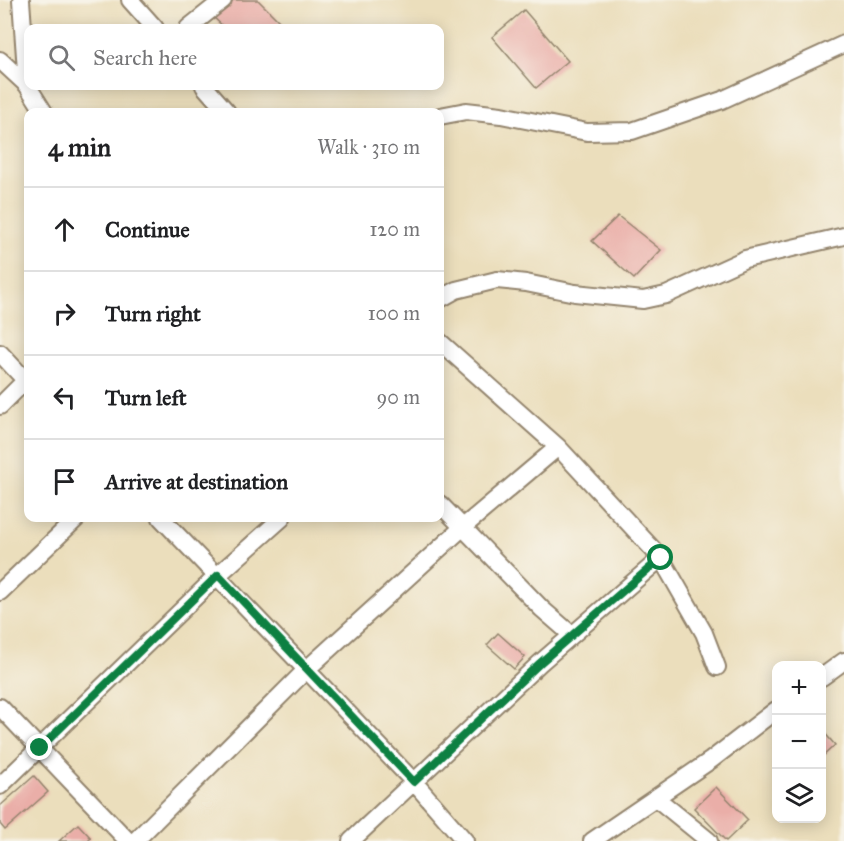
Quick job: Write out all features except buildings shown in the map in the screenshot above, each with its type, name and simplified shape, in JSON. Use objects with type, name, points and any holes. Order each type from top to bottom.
[{"type":"street","points":[[21,0],[24,42]]},
{"type":"street","points":[[130,0],[151,24]]},
{"type":"street","points":[[193,24],[223,0]]},
{"type":"street","points":[[444,115],[466,111],[501,115],[587,132],[632,131],[722,100],[844,44]]},
{"type":"street","points":[[0,60],[24,82]]},
{"type":"street","points":[[30,90],[41,108]]},
{"type":"street","points":[[208,90],[223,108]]},
{"type":"street","points":[[444,297],[456,290],[497,280],[526,283],[575,293],[643,300],[666,295],[745,259],[844,236]]},
{"type":"street","points":[[444,346],[558,447],[661,558],[704,633],[717,667]]},
{"type":"street","points":[[0,353],[24,377]]},
{"type":"street","points":[[0,406],[24,385]]},
{"type":"street","points":[[135,841],[308,669],[462,528],[558,447]]},
{"type":"street","points":[[444,508],[542,609],[572,635]]},
{"type":"street","points":[[0,592],[73,522]]},
{"type":"street","points":[[165,522],[308,669],[414,782],[465,841]]},
{"type":"street","points":[[0,786],[218,575],[278,522]]},
{"type":"street","points":[[351,841],[572,635],[661,558]]},
{"type":"street","points":[[826,674],[844,661]]},
{"type":"street","points":[[0,707],[128,841]]},
{"type":"street","points":[[592,841],[656,798],[772,714]]},
{"type":"street","points":[[656,798],[709,841]]},
{"type":"route","points":[[40,748],[218,575],[414,782],[540,663],[661,558]]}]
